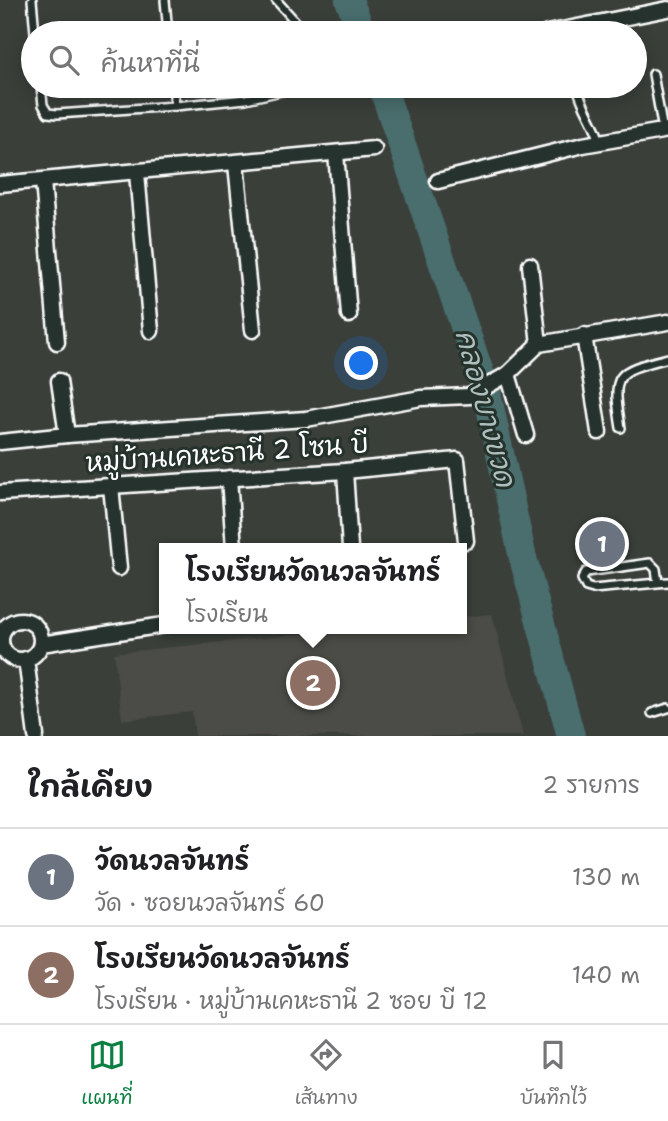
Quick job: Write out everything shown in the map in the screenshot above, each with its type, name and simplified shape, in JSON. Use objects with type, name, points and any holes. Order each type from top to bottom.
[{"type":"street","points":[[608,21],[668,9]]},
{"type":"street","points":[[438,181],[600,142],[665,131]]},
{"type":"street","points":[[0,184],[374,149]]},
{"type":"street","points":[[336,153],[349,315]]},
{"type":"street","points":[[236,164],[253,330]]},
{"type":"street","points":[[137,173],[151,331]]},
{"type":"street","points":[[43,181],[57,342]]},
{"type":"street","points":[[530,265],[539,344]]},
{"type":"street","points":[[0,442],[306,419],[421,398],[470,396],[508,374],[539,344],[668,322]]},
{"type":"street","points":[[583,335],[599,432]]},
{"type":"street","points":[[508,374],[526,435]]},
{"type":"street","points":[[59,381],[67,435]]},
{"type":"street","name":"หมู่บ้านเคหะธานี 2 โซน บี","points":[[0,494],[345,471],[457,460],[466,541]]},
{"type":"street","points":[[345,471],[350,543]]},
{"type":"street","points":[[229,478],[234,543]]},
{"type":"street","points":[[111,486],[119,568]]},
{"type":"street","points":[[21,619],[35,624],[42,637],[38,651],[26,659],[14,659],[1,645],[3,631],[13,621],[21,619]]},
{"type":"street","points":[[41,644],[159,626]]},
{"type":"street","points":[[26,659],[36,736]]},
{"type":"lane","points":[[32,0],[34,21]]},
{"type":"lane","points":[[165,0],[167,21]]},
{"type":"lane","points":[[276,0],[295,21]]},
{"type":"lane","points":[[653,74],[665,131]]},
{"type":"lane","points":[[42,98],[48,113],[57,114],[250,98]]},
{"type":"lane","points":[[174,98],[175,106]]},
{"type":"lane","points":[[580,98],[582,108],[596,127],[600,142]]},
{"type":"lane","points":[[621,428],[615,394],[618,378],[628,368],[668,358]]},
{"type":"lane","points":[[658,583],[656,569],[650,563],[586,572],[582,579],[582,583],[589,589],[658,583],[668,582]]},
{"type":"lane","points":[[652,713],[668,708]]},
{"type":"shaded area","points":[[492,614],[523,736],[195,736],[192,712],[122,720],[114,653],[302,634],[467,634],[467,616]]},
{"type":"waterway","name":"คลองบางขวด","points":[[349,0],[357,21]]},
{"type":"waterway","name":"คลองบางขวด","points":[[386,98],[487,393],[522,554],[571,736]]},
{"type":"place","name":"วัดนวลจันทร์","points":[[602,544]]},
{"type":"place","name":"โรงเรียนวัดนวลจันทร์","points":[[313,683]]}]
